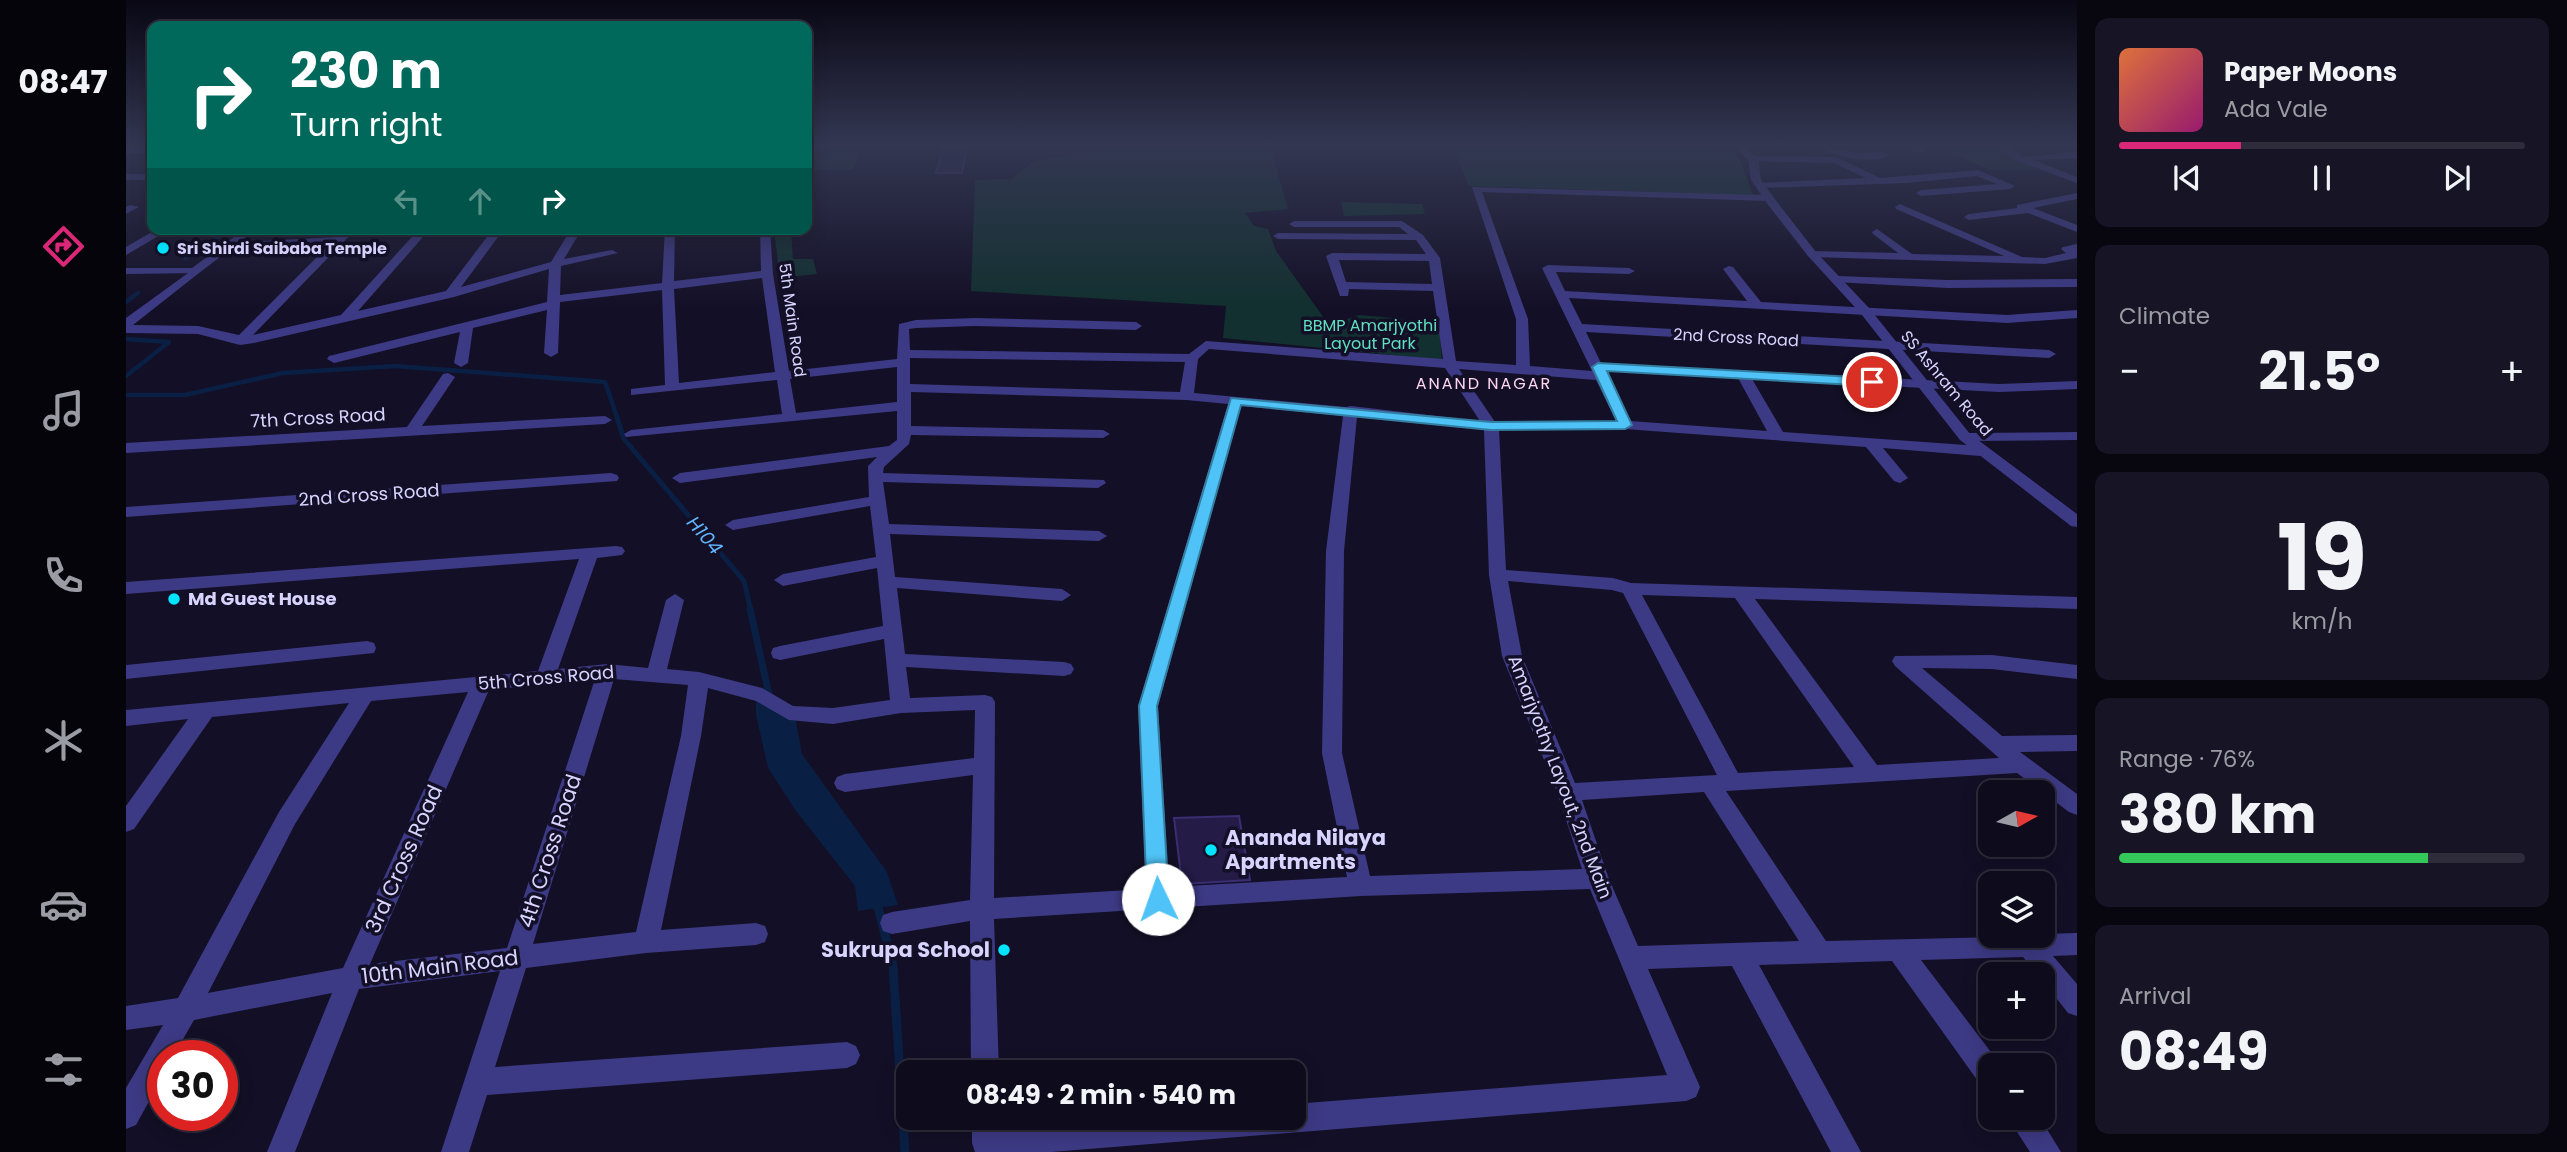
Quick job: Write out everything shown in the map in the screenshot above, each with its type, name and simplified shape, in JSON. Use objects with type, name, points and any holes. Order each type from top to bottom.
[{"type":"street","points":[[1480,200],[1521,319],[1523,371]]},
{"type":"street","points":[[1732,200],[1771,201]]},
{"type":"street","points":[[1969,216],[2058,200]]},
{"type":"street","name":"SS Ashram Road","points":[[1771,201],[1812,254],[1838,280],[1894,346],[1965,437],[1980,451],[2073,515]]},
{"type":"street","points":[[1900,207],[2023,260]]},
{"type":"street","points":[[2020,207],[2077,229]]},
{"type":"street","points":[[1294,224],[1402,225],[1419,237],[1434,258],[1450,365],[1491,426]]},
{"type":"street","points":[[1877,232],[1911,258]]},
{"type":"street","points":[[126,252],[155,235]]},
{"type":"street","points":[[244,235],[127,323],[126,329],[198,330],[240,341],[450,293],[555,264],[612,253]]},
{"type":"street","points":[[240,341],[344,235]]},
{"type":"street","points":[[345,318],[420,235]]},
{"type":"street","points":[[450,293],[494,235]]},
{"type":"street","points":[[551,353],[555,264],[574,235]]},
{"type":"street","points":[[670,235],[668,286],[672,388]]},
{"type":"street","name":"5th Main Road","points":[[765,235],[767,274],[789,416]]},
{"type":"street","points":[[1278,236],[1419,237]]},
{"type":"street","points":[[230,245],[339,240]]},
{"type":"street","points":[[1812,254],[2045,261],[2075,255],[2067,249],[2077,247]]},
{"type":"street","points":[[1434,258],[1332,256],[1343,289],[1440,288]]},
{"type":"street","points":[[1625,425],[1548,268],[1629,271]]},
{"type":"street","points":[[1729,269],[1757,305]]},
{"type":"street","points":[[126,271],[195,271]]},
{"type":"street","points":[[334,359],[555,301],[767,274]]},
{"type":"street","points":[[1838,280],[1960,284],[2076,283]]},
{"type":"street","points":[[1561,294],[2007,319],[2077,314]]},
{"type":"street","points":[[985,1060],[982,909],[985,702],[901,706],[874,477],[876,466],[904,441],[903,327],[911,323],[1136,326]]},
{"type":"street","points":[[461,363],[467,326]]},
{"type":"street","name":"2nd Cross Road","points":[[1579,328],[2049,354]]},
{"type":"street","points":[[1186,396],[1192,358],[1206,345],[1523,371],[1743,376],[1999,388],[2077,385]]},
{"type":"street","points":[[636,392],[903,358],[1192,358]]},
{"type":"street","points":[[1743,376],[1777,435]]},
{"type":"street","points":[[411,432],[448,377]]},
{"type":"street","points":[[904,388],[1186,396],[1351,410],[1491,426],[1625,425],[1980,451]]},
{"type":"street","points":[[1158,899],[1148,706],[1236,400]]},
{"type":"street","points":[[631,434],[904,405]]},
{"type":"street","points":[[1351,410],[1335,551],[1332,753],[1361,886]]},
{"type":"street","name":"7th Cross Road","points":[[126,448],[606,420]]},
{"type":"street","name":"Amarjyothy Layout, 2nd Main","points":[[1069,1144],[1686,1087],[1597,879],[1568,792],[1512,656],[1498,575],[1491,426]]},
{"type":"street","points":[[905,430],[1103,434]]},
{"type":"street","points":[[1965,437],[2077,436]]},
{"type":"street","points":[[1870,442],[1900,478]]},
{"type":"street","points":[[680,478],[897,450]]},
{"type":"street","points":[[874,477],[1098,483]]},
{"type":"street","name":"2nd Cross Road","points":[[126,512],[611,478]]},
{"type":"street","points":[[733,525],[878,500]]},
{"type":"street","points":[[882,529],[1099,536]]},
{"type":"street","points":[[126,588],[616,551]]},
{"type":"street","points":[[545,677],[590,553]]},
{"type":"street","points":[[783,580],[886,561]]},
{"type":"street","points":[[1498,575],[1613,584],[1630,589],[2077,603]]},
{"type":"street","points":[[888,582],[1062,595]]},
{"type":"street","points":[[1630,589],[1721,783],[1819,951]]},
{"type":"street","points":[[1741,593],[1872,775]]},
{"type":"street","points":[[656,675],[675,600]]},
{"type":"street","points":[[780,653],[892,631]]},
{"type":"street","points":[[126,672],[367,648]]},
{"type":"street","points":[[895,660],[1064,669]]},
{"type":"street","points":[[2077,672],[1992,662],[1902,660],[2021,765],[2077,806]]},
{"type":"street","name":"5th Cross Road","points":[[126,718],[607,671],[699,678],[762,695],[789,713],[833,716],[901,706]]},
{"type":"street","name":"4th Cross Road","points":[[455,1152],[607,671]]},
{"type":"street","points":[[646,942],[691,736],[699,678]]},
{"type":"street","name":"3rd Cross Road","points":[[281,1152],[351,978],[482,683]]},
{"type":"street","points":[[126,1115],[186,1009],[287,818],[365,694]]},
{"type":"street","points":[[126,823],[206,710]]},
{"type":"street","points":[[1997,744],[2077,743]]},
{"type":"street","points":[[845,783],[984,765]]},
{"type":"street","points":[[1568,792],[2021,765]]},
{"type":"street","points":[[892,923],[982,909],[1361,886],[1597,879]]},
{"type":"street","name":"10th Main Road","points":[[126,1018],[351,978],[646,942],[755,934]]},
{"type":"street","points":[[2055,944],[2077,944]]},
{"type":"street","points":[[1631,958],[1978,947]]},
{"type":"street","points":[[2031,948],[2077,1004]]},
{"type":"street","points":[[1898,949],[1978,1058]]},
{"type":"street","points":[[1740,954],[1847,1152]]},
{"type":"street","points":[[476,1082],[847,1055]]},
{"type":"street","points":[[986,1130],[986,1143],[1069,1144]]},
{"type":"street","points":[[2031,1130],[2047,1152]]},
{"type":"green space","name":"BBMP Amarjyothi Layout Park","points":[[974,200],[1285,200],[1288,209],[1245,213],[1254,226],[1268,229],[1276,251],[1329,325],[1359,315],[1439,322],[1442,360],[1223,338],[1226,306],[971,291]]},
{"type":"green space","points":[[1341,202],[1422,204],[1425,214],[1344,216]]},
{"type":"green space","points":[[775,235],[791,235],[793,259],[813,259],[817,274],[780,278]]},
{"type":"water","points":[[756,699],[795,716],[802,754],[887,872],[898,905],[858,911],[855,886],[796,811],[768,768],[756,715]]},
{"type":"building","name":"Ananda Nilaya Apartments","points":[[1239,816],[1250,880],[1182,884],[1174,818]]},
{"type":"waterway","name":"H104","points":[[185,259],[221,235]]},
{"type":"waterway","name":"H104","points":[[126,302],[138,293]]},
{"type":"waterway","name":"H104","points":[[126,339],[169,342],[126,376]]},
{"type":"waterway","name":"H104","points":[[126,395],[185,395],[283,373],[395,366],[605,382],[618,420]]},
{"type":"waterway","name":"H104","points":[[617,418],[624,439],[744,581],[751,611]]},
{"type":"waterway","name":"H104","points":[[750,609],[770,699]]},
{"type":"waterway","name":"H104","points":[[877,903],[893,966],[905,1152]]},
{"type":"place","name":"Sri Shirdi Saibaba Temple","points":[[163,248]]},
{"type":"place","name":"Md Guest House","points":[[174,599]]},
{"type":"place","name":"Ananda Nilaya Apartments","points":[[1211,850]]},
{"type":"place","name":"Sukrupa School","points":[[1004,950]]},
{"type":"district","name":"ANAND NAGAR","points":[[1484,383]]},
{"type":"route","points":[[1158,899],[1148,706],[1236,400],[1491,426],[1625,425],[1598,367],[1872,382]]}]
